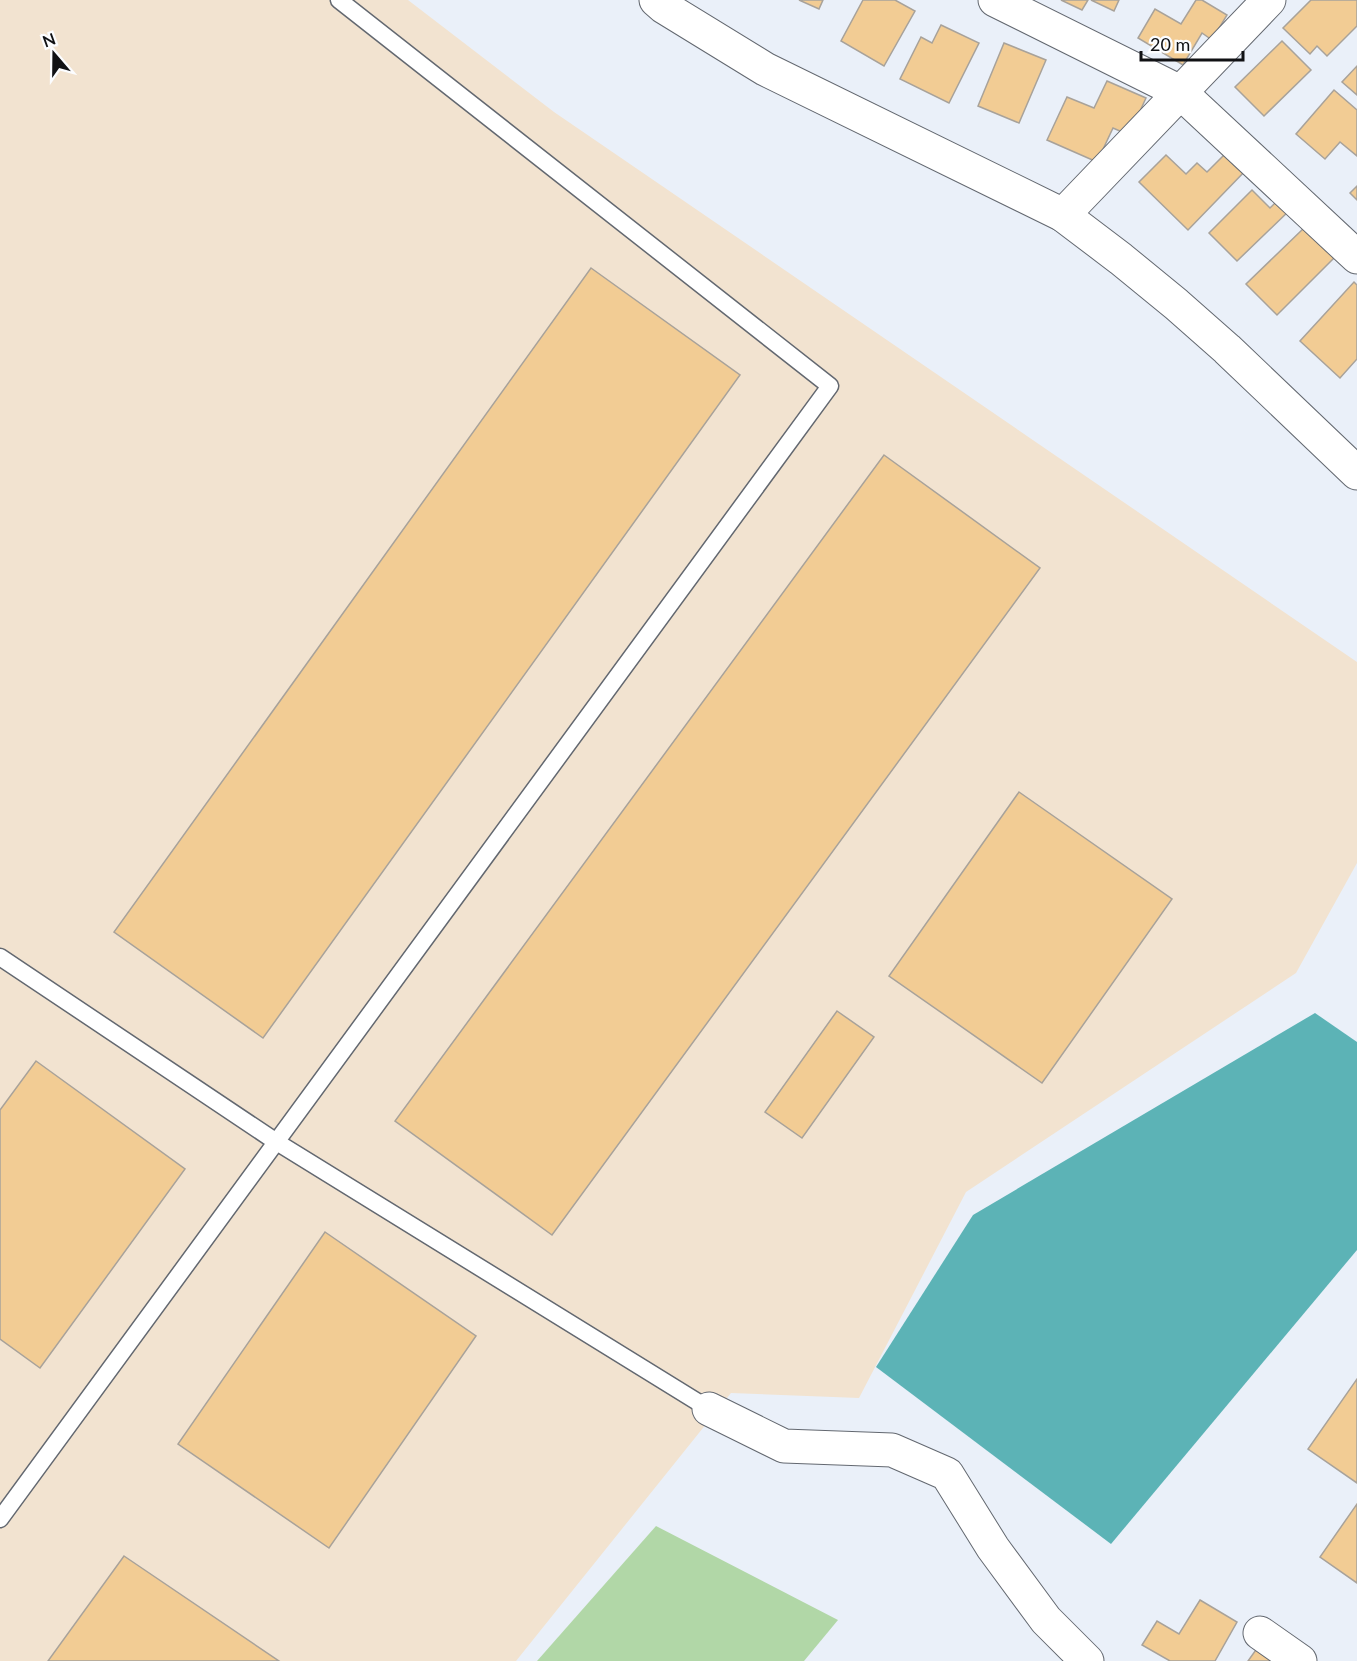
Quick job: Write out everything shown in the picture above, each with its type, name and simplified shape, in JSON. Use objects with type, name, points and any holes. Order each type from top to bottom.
[{"type":"street","points":[[656,0],[765,69],[1064,215],[1121,259],[1210,334],[1357,473]]},
{"type":"street","points":[[995,0],[1180,92],[1357,257]]},
{"type":"street","points":[[1064,215],[1269,0]]},
{"type":"street","points":[[709,1409],[784,1446],[892,1450],[948,1474],[993,1548],[1046,1620],[1087,1661]]},
{"type":"street","points":[[1260,1633],[1300,1661]]},
{"type":"lane","points":[[0,1519],[830,386],[339,0]]},
{"type":"lane","points":[[0,957],[275,1141],[709,1409]]},
{"type":"shaded area","points":[[0,0],[408,0],[554,112],[1357,662],[1357,863],[1296,973],[966,1192],[859,1398],[731,1393],[516,1661],[0,1661]]},
{"type":"green space","points":[[656,1526],[838,1620],[804,1661],[537,1661]]},
{"type":"water","points":[[1315,1013],[1357,1042],[1357,1250],[1111,1544],[876,1367],[973,1215]]},
{"type":"building","points":[[799,0],[823,0],[819,9]]},
{"type":"building","points":[[863,0],[895,0],[915,11],[884,66],[841,41]]},
{"type":"building","points":[[1061,0],[1088,0],[1082,10]]},
{"type":"building","points":[[1091,0],[1119,0],[1114,11]]},
{"type":"building","points":[[1196,0],[1202,0],[1227,15],[1212,40],[1202,33],[1183,65],[1138,38],[1155,9],[1181,24]]},
{"type":"building","points":[[1311,0],[1357,0],[1357,26],[1327,56],[1317,46],[1310,54],[1283,28]]},
{"type":"building","points":[[941,25],[979,43],[949,103],[900,79],[921,37],[932,43]]},
{"type":"building","points":[[1282,41],[1311,70],[1264,116],[1235,87]]},
{"type":"building","points":[[1004,43],[1046,60],[1019,123],[978,106]]},
{"type":"building","points":[[1357,66],[1357,95],[1342,82]]},
{"type":"building","points":[[1107,81],[1146,98],[1129,135],[1113,128],[1097,162],[1047,140],[1067,97],[1094,108]]},
{"type":"building","points":[[1334,90],[1357,110],[1357,156],[1340,142],[1325,159],[1296,134]]},
{"type":"building","points":[[1229,150],[1248,168],[1188,230],[1139,182],[1166,155],[1186,174],[1197,163],[1207,172]]},
{"type":"building","points":[[1357,186],[1357,200],[1350,193]]},
{"type":"building","points":[[1252,190],[1270,208],[1281,197],[1292,208],[1237,261],[1209,233]]},
{"type":"building","points":[[1305,227],[1335,257],[1277,315],[1246,284]]},
{"type":"building","points":[[591,268],[740,375],[263,1038],[114,932]]},
{"type":"building","points":[[1354,282],[1357,285],[1357,359],[1340,378],[1300,341]]},
{"type":"building","points":[[884,455],[1040,568],[552,1235],[395,1121]]},
{"type":"building","points":[[1019,792],[1172,899],[1042,1083],[889,976]]},
{"type":"building","points":[[837,1011],[874,1037],[802,1138],[765,1112]]},
{"type":"building","points":[[36,1061],[185,1169],[40,1368],[0,1339],[0,1110]]},
{"type":"building","points":[[325,1232],[476,1336],[329,1548],[178,1444]]},
{"type":"building","points":[[1357,1379],[1357,1483],[1308,1449]]},
{"type":"building","points":[[1357,1504],[1357,1583],[1320,1557]]},
{"type":"building","points":[[124,1556],[279,1661],[48,1661]]},
{"type":"building","points":[[1200,1600],[1237,1622],[1215,1661],[1170,1661],[1142,1645],[1157,1621],[1179,1634]]},
{"type":"building","points":[[1258,1647],[1279,1661],[1248,1661]]}]
